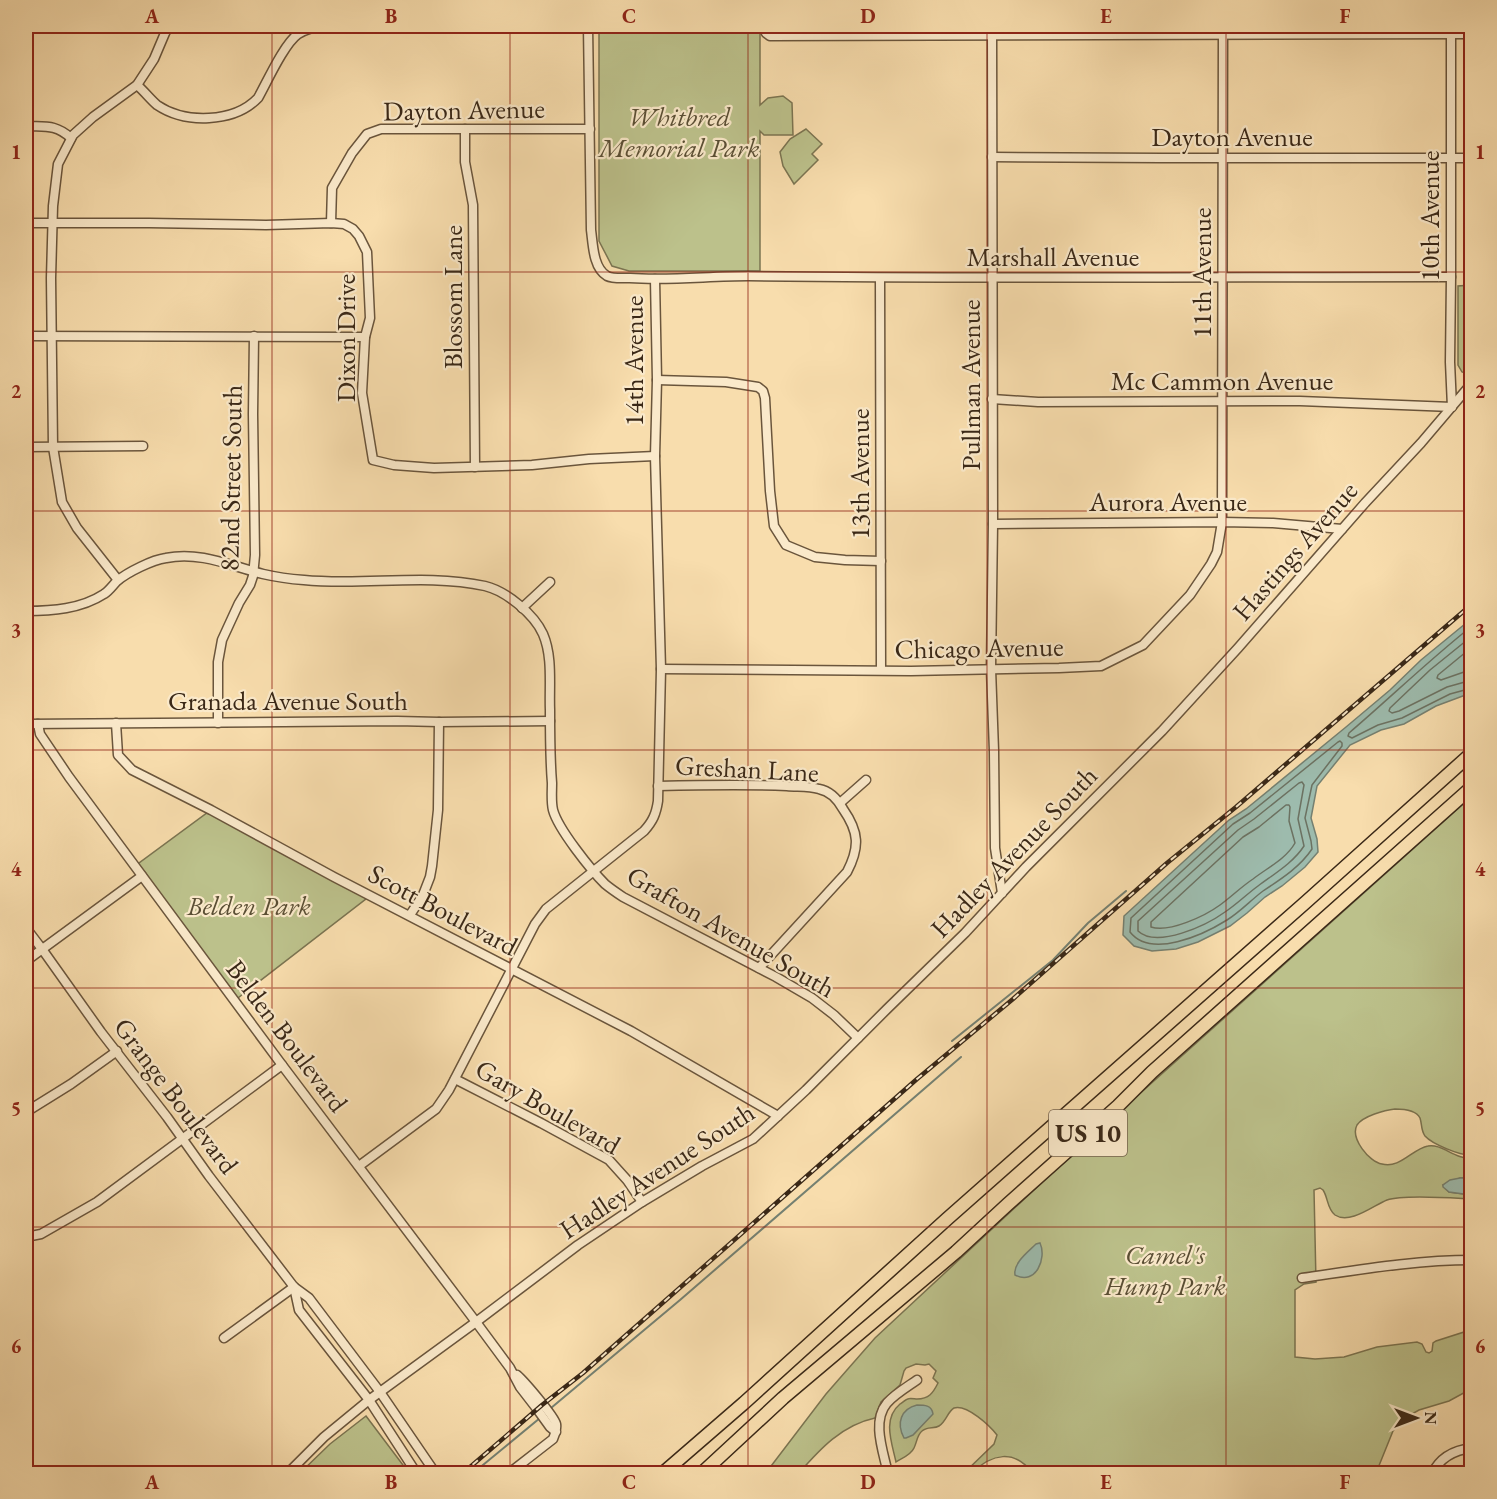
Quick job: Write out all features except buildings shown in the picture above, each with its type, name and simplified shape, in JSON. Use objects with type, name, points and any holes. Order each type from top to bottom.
[{"type":"highway","name":"US 10","points":[[662,1473],[753,1395],[1192,1000],[1306,902],[1472,753]]},
{"type":"highway","name":"US 10","points":[[701,1473],[783,1398],[956,1252],[1118,1106],[1152,1072],[1472,787]]},
{"type":"street","points":[[118,580],[77,528],[62,502],[53,447],[53,206],[58,164],[71,138],[93,117],[137,85],[154,59],[167,28],[155,26]]},
{"type":"street","points":[[137,85],[158,105],[182,116],[214,118],[237,112],[253,104],[258,98],[288,45],[296,36],[310,28],[325,26]]},
{"type":"street","name":"14th Avenue","points":[[359,1166],[436,1108],[455,1078],[535,924],[546,909],[644,831],[653,820],[658,801],[661,669],[655,456],[657,380],[655,279],[608,276],[601,270],[593,251],[588,26]]},
{"type":"street","points":[[762,26],[770,36],[992,30],[1223,35],[1451,30],[1472,34]]},
{"type":"street","name":"11th Avenue","points":[[1222,26],[1222,522]]},
{"type":"street","name":"Pullman Avenue","points":[[992,30],[991,669],[995,848],[1002,893]]},
{"type":"street","name":"10th Avenue","points":[[1451,30],[1449,362],[1452,406]]},
{"type":"street","points":[[26,126],[55,127],[71,138]]},
{"type":"street","name":"Dayton Avenue","points":[[331,223],[332,188],[351,153],[367,134],[381,129],[590,129]]},
{"type":"street","name":"Blossom Lane","points":[[465,129],[465,162],[473,205],[475,467]]},
{"type":"street","name":"Dayton Avenue","points":[[992,157],[1472,158]]},
{"type":"street","name":"Dixon Drive","points":[[26,223],[344,224],[359,236],[367,252],[370,318],[365,337],[363,393],[373,460],[394,465],[434,468],[532,465],[589,459],[655,456]]},
{"type":"street","name":"Marshall Avenue","points":[[655,279],[732,276],[992,279],[1451,277]]},
{"type":"street","name":"13th Avenue","points":[[880,278],[881,670]]},
{"type":"street","points":[[26,336],[365,337]]},
{"type":"street","name":"82nd Street South","points":[[218,723],[218,662],[222,640],[250,585],[254,571],[254,336]]},
{"type":"street","points":[[657,380],[726,382],[758,387],[763,391],[774,525],[786,545],[815,557],[881,561]]},
{"type":"street","name":"Hastings Avenue","points":[[1148,744],[1238,648],[1472,383]]},
{"type":"street","name":"Mc Cammon Avenue","points":[[992,399],[1038,402],[1300,401],[1452,406]]},
{"type":"street","points":[[26,447],[144,446]]},
{"type":"street","name":"Aurora Avenue","points":[[993,524],[1222,522],[1273,523],[1342,529]]},
{"type":"street","name":"Chicago Avenue","points":[[661,669],[881,670],[1101,666],[1143,645],[1190,595],[1212,564],[1217,552],[1222,522]]},
{"type":"street","name":"Grafton Avenue South","points":[[26,611],[64,609],[87,603],[106,593],[118,580],[168,557],[203,557],[262,574],[305,580],[430,581],[484,586],[492,589],[522,608],[536,621],[544,636],[549,659],[553,809],[565,834],[605,884],[623,897],[776,976],[812,998],[858,1038]]},
{"type":"street","points":[[522,608],[550,582]]},
{"type":"street","name":"Granada Avenue South","points":[[26,724],[550,721]]},
{"type":"street","points":[[410,915],[423,895],[432,866],[438,810],[439,722]]},
{"type":"street","name":"Scott Boulevard","points":[[116,723],[118,754],[132,770],[631,1031],[778,1116]]},
{"type":"street","name":"Belden Boulevard","points":[[38,724],[40,734],[69,777],[282,1065],[510,1368],[526,1383],[556,1423],[553,1438],[508,1473]]},
{"type":"street","name":"Hadley Avenue South","points":[[287,1473],[324,1437],[369,1400],[578,1245],[642,1202],[753,1139],[965,933],[1026,867],[1148,744]]},
{"type":"street","points":[[840,803],[866,780]]},
{"type":"street","name":"Greshan Lane","points":[[658,786],[756,784],[820,789],[830,793],[840,803],[852,822],[856,832],[855,858],[847,872],[759,968]]},
{"type":"street","points":[[26,961],[142,876]]},
{"type":"street","name":"Grange Boulevard","points":[[26,928],[209,1176],[294,1287],[309,1298],[380,1392],[434,1471]]},
{"type":"street","points":[[26,1112],[117,1051]]},
{"type":"street","points":[[26,1237],[41,1234],[97,1202],[282,1065]]},
{"type":"street","name":"Gary Boulevard","points":[[455,1078],[609,1160],[642,1202]]},
{"type":"street","points":[[1302,1278],[1415,1263],[1472,1260]]},
{"type":"street","points":[[224,1338],[294,1287]]},
{"type":"street","name":"Grange Boulevard","points":[[294,1287],[299,1310],[369,1400],[417,1473]]},
{"type":"street","points":[[888,1473],[880,1432],[881,1414],[889,1401],[917,1380]]},
{"type":"street","points":[[1432,1473],[1438,1463],[1447,1456],[1459,1450],[1472,1448]]},
{"type":"green space","name":"Whitbred Memorial Park","points":[[599,26],[760,26],[760,105],[768,98],[783,96],[792,103],[793,135],[764,135],[760,131],[760,271],[629,271],[612,266],[599,241]]},
{"type":"green space","points":[[806,129],[822,144],[812,154],[818,160],[794,184],[783,166],[780,152],[790,139]]},
{"type":"green space","points":[[1471,285],[1472,370],[1468,374],[1462,372],[1458,365],[1458,286]]},
{"type":"green space","name":"Camel's Hump Park","points":[[1471,797],[1471,1155],[1454,1152],[1429,1139],[1423,1132],[1420,1118],[1409,1110],[1395,1109],[1374,1114],[1357,1125],[1356,1136],[1362,1149],[1372,1159],[1382,1164],[1395,1164],[1428,1146],[1438,1147],[1460,1157],[1471,1158],[1471,1178],[1460,1178],[1443,1185],[1449,1192],[1471,1195],[1471,1199],[1395,1198],[1348,1218],[1335,1215],[1330,1210],[1323,1190],[1320,1188],[1314,1190],[1316,1282],[1304,1284],[1295,1290],[1295,1357],[1315,1359],[1344,1357],[1377,1347],[1417,1342],[1422,1344],[1429,1353],[1436,1341],[1467,1331],[1471,1325],[1471,1389],[1449,1401],[1419,1410],[1403,1419],[1393,1431],[1376,1473],[1033,1474],[1019,1460],[1003,1457],[987,1461],[972,1473],[963,1474],[994,1444],[997,1435],[978,1417],[965,1409],[952,1409],[939,1426],[922,1431],[913,1450],[896,1462],[890,1432],[894,1410],[907,1399],[928,1397],[938,1383],[933,1378],[936,1371],[929,1364],[916,1364],[906,1368],[900,1385],[881,1402],[875,1418],[852,1426],[832,1439],[799,1473],[765,1474],[826,1394],[875,1338],[1079,1148]]},
{"type":"green space","name":"Belden Park","points":[[211,810],[371,895],[234,1001],[135,866]]},
{"type":"green space","points":[[366,1416],[409,1473],[300,1473],[330,1444]]},
{"type":"water","points":[[1471,619],[1471,693],[1436,706],[1404,724],[1381,730],[1350,745],[1317,786],[1311,818],[1318,852],[1305,867],[1230,926],[1198,942],[1176,949],[1152,951],[1134,946],[1123,935],[1124,916],[1229,820],[1246,809],[1346,727]]},
{"type":"water","points":[[1471,1178],[1471,1195],[1449,1192],[1443,1187],[1450,1180]]},
{"type":"water","points":[[1040,1243],[1042,1256],[1038,1269],[1029,1277],[1015,1275],[1016,1266],[1022,1258]]},
{"type":"water","points":[[917,1405],[929,1407],[933,1414],[913,1435],[904,1438],[900,1427],[901,1417],[907,1410]]},
{"type":"waterway","points":[[952,1041],[1053,960],[1088,923],[1126,891]]},
{"type":"waterway","points":[[551,1408],[680,1300],[961,1057]]},
{"type":"waterway","points":[[472,1474],[540,1418]]},
{"type":"railway","points":[[462,1474],[583,1373],[1167,863],[1236,807],[1472,604]]}]
